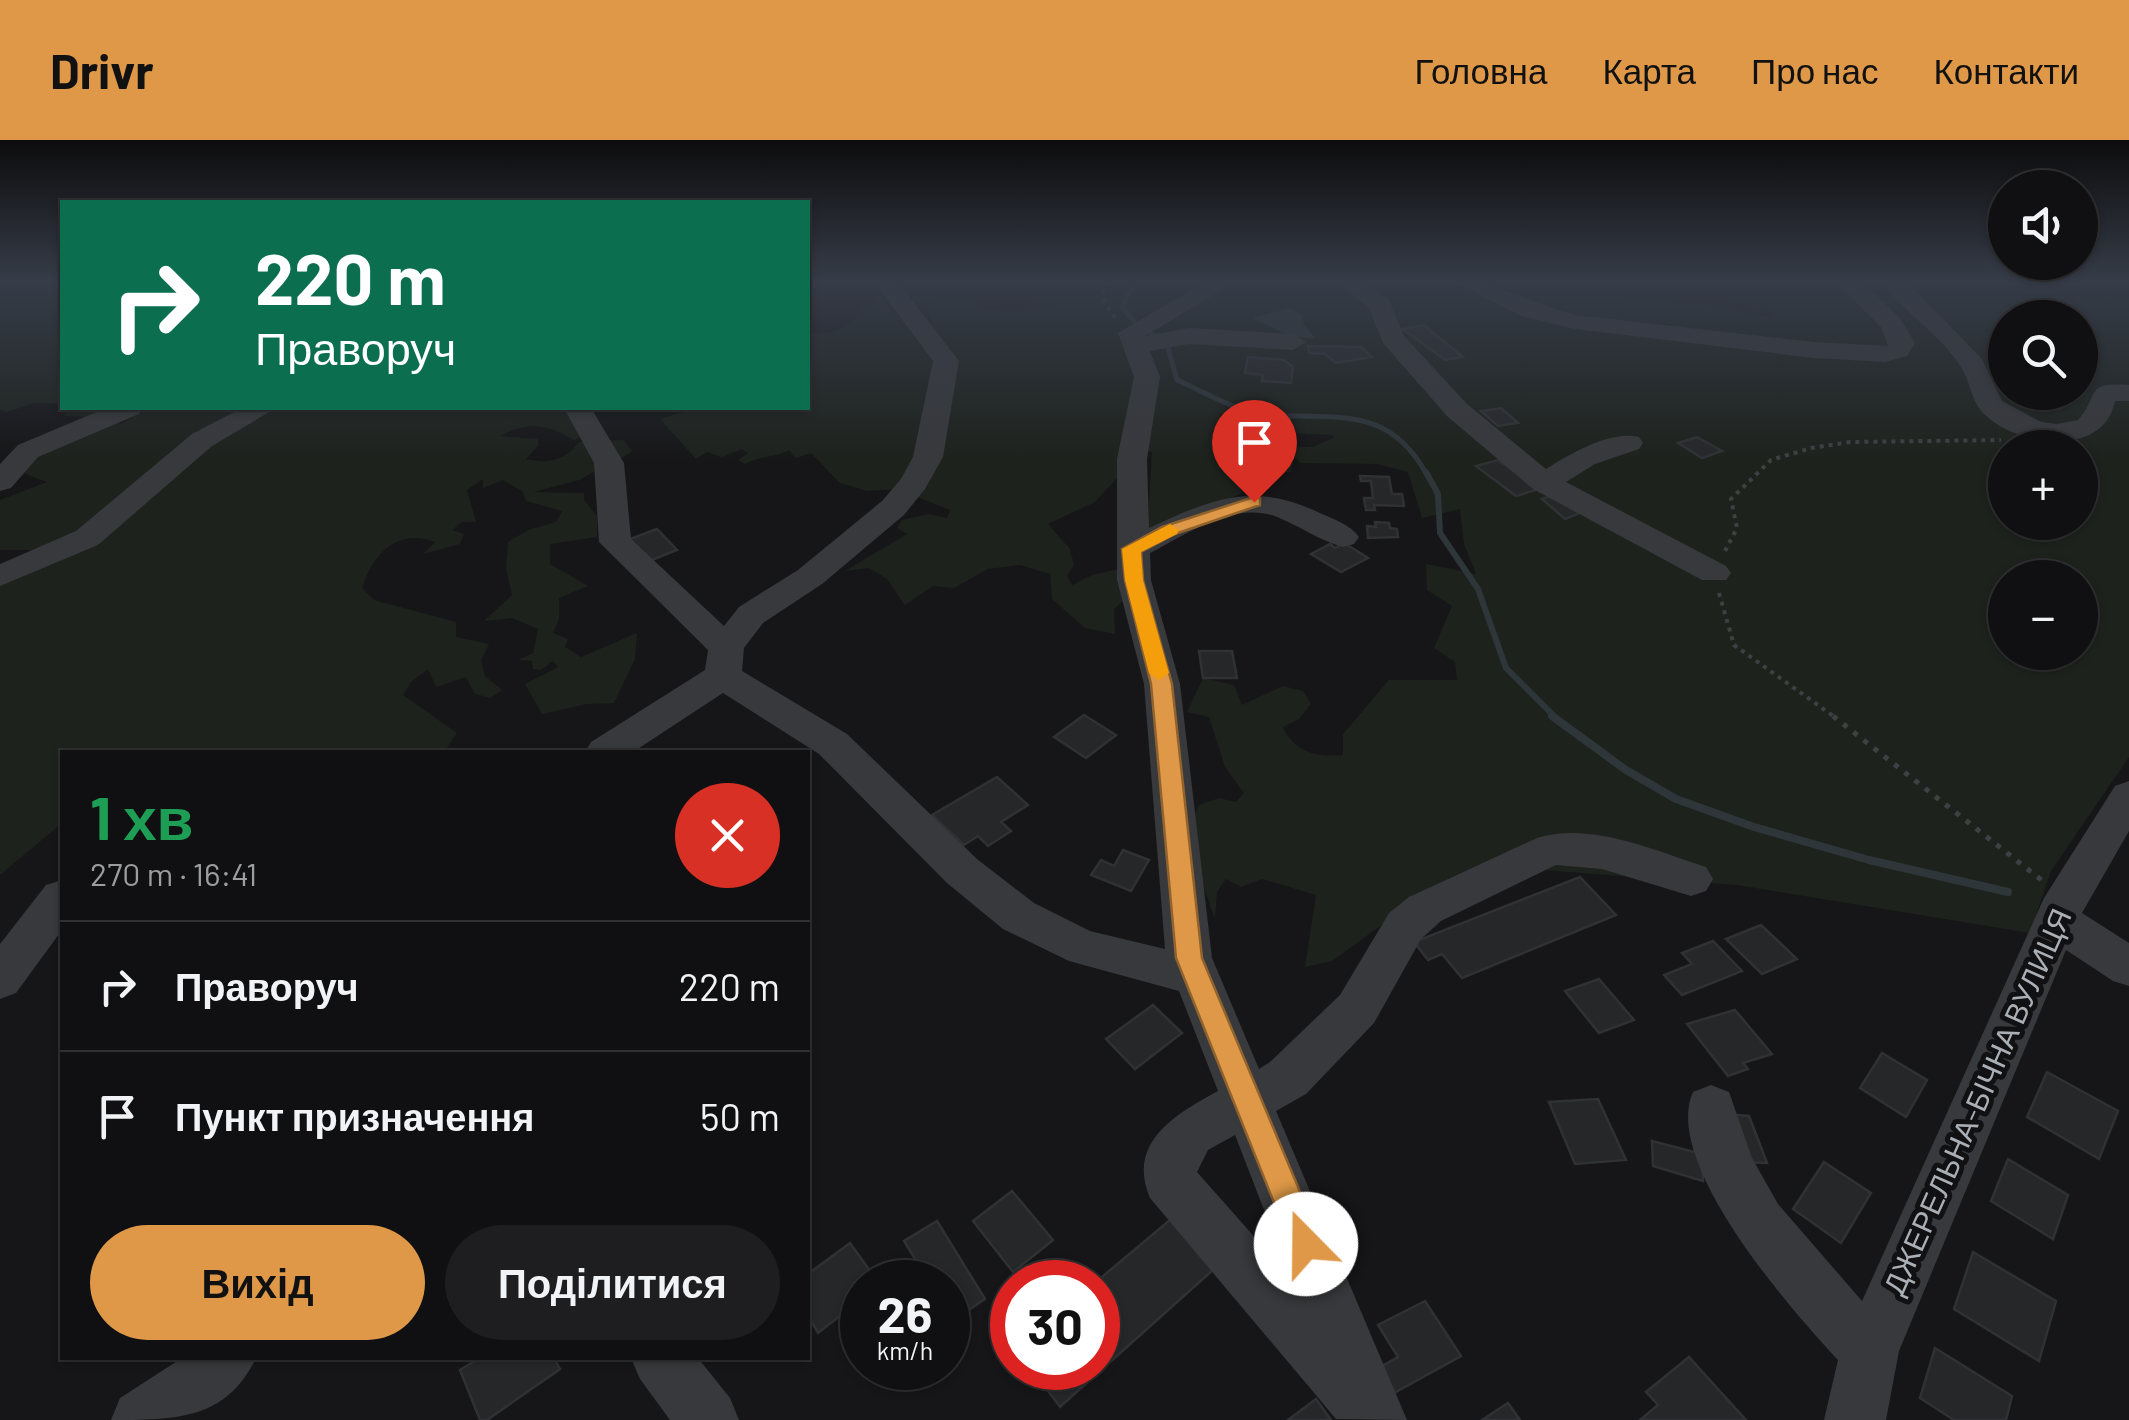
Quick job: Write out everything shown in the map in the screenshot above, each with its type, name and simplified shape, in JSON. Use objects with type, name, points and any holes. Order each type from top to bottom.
[{"type":"street","points":[[608,750],[724,661],[751,616],[810,577],[893,508],[914,483],[928,457],[946,361],[931,342]]},
{"type":"street","points":[[1144,342],[1147,378],[1132,460],[1134,580],[1162,684],[1189,958],[1376,1420]]},
{"type":"street","points":[[1280,342],[1293,342]]},
{"type":"street","points":[[1395,342],[1457,410],[1544,483],[1714,573]]},
{"type":"street","points":[[1744,342],[1885,354],[1898,351],[1901,342]]},
{"type":"street","points":[[1949,342],[1976,370],[1990,404],[2009,418],[2050,430]]},
{"type":"street","points":[[2078,430],[2088,429],[2102,414],[2102,398],[2110,392],[2129,393]]},
{"type":"street","points":[[0,482],[28,451],[124,410]]},
{"type":"street","points":[[0,576],[87,538],[202,440],[258,410]]},
{"type":"street","points":[[579,410],[609,464],[615,542],[724,661],[832,742],[966,875],[1021,918],[1051,935],[1100,953],[1196,975]]},
{"type":"street","points":[[1544,483],[1585,458],[1629,442]]},
{"type":"street","points":[[1132,549],[1168,530],[1254,502],[1287,510],[1342,537]]},
{"type":"street","name":"ДЖЕРЕЛЬНА-БІЧНА ВУЛИЦЯ","points":[[1856,1420],[1870,1351],[2062,909],[2129,796]]},
{"type":"street","points":[[1376,1420],[1169,1180],[1172,1157],[1190,1133],[1250,1103],[1288,1078],[1357,1009],[1405,926],[1426,909],[1552,849],[1602,853],[1692,879]]},
{"type":"street","points":[[0,978],[60,899]]},
{"type":"street","points":[[2062,909],[2129,967]]},
{"type":"street","points":[[1710,1108],[1732,1174],[1759,1221],[1812,1291],[1870,1351]]},
{"type":"street","points":[[142,1420],[200,1382],[224,1360]]},
{"type":"street","points":[[663,1360],[708,1420]]},
{"type":"path","points":[[1988,440],[1850,442],[1771,460],[1731,499],[1737,528],[1714,573],[1734,645],[1886,754],[1998,848],[2062,909]]},
{"type":"shaded area","points":[[0,342],[60,342],[60,404],[34,403],[7,412],[0,410]]},
{"type":"shaded area","points":[[810,342],[1988,342],[1988,410],[2098,410],[2098,342],[2129,342],[2129,757],[2051,871],[2030,933],[1737,885],[1478,865],[1441,882],[1332,961],[1305,967],[1316,895],[1262,879],[1241,887],[1226,879],[1217,892],[1215,918],[1196,861],[1195,817],[1199,805],[1219,798],[1236,802],[1244,793],[1225,767],[1209,717],[1187,712],[1203,678],[1234,685],[1242,705],[1283,686],[1303,691],[1311,704],[1299,719],[1283,727],[1288,736],[1307,752],[1343,755],[1343,734],[1389,680],[1457,680],[1455,662],[1434,648],[1452,606],[1427,590],[1426,564],[1476,574],[1464,544],[1460,509],[1422,518],[1408,472],[1377,464],[1300,463],[1284,446],[1312,447],[1334,438],[1332,435],[1248,431],[1245,439],[1229,445],[1249,454],[1284,454],[1293,462],[1291,472],[1232,472],[1242,493],[1147,538],[1152,452],[1143,450],[1095,502],[1048,524],[1070,549],[1074,565],[1067,576],[1072,585],[1092,575],[1119,569],[1131,594],[1114,609],[1115,634],[1085,628],[1052,599],[1050,574],[1020,565],[988,569],[954,588],[933,586],[905,605],[887,579],[869,568],[845,571],[907,534],[897,528],[902,520],[929,514],[947,518],[950,510],[897,489],[867,491],[840,483],[811,453],[795,458],[789,450],[745,464],[738,460],[748,453],[742,449],[722,457],[707,452],[696,459],[660,419],[690,410],[810,410]]},
{"type":"shaded area","points":[[66,410],[135,410],[118,418],[118,425],[146,410],[575,410],[587,434],[574,440],[537,426],[500,436],[538,439],[538,446],[526,459],[534,460],[562,457],[579,442],[623,440],[632,451],[622,458],[605,456],[601,468],[579,480],[534,492],[584,493],[584,500],[597,516],[597,537],[550,544],[550,564],[588,586],[559,598],[559,619],[553,633],[568,639],[565,647],[581,657],[637,633],[635,659],[614,703],[587,704],[542,714],[525,684],[558,667],[553,661],[541,670],[533,669],[532,661],[518,660],[533,653],[538,629],[512,618],[484,621],[512,595],[506,569],[508,542],[528,530],[556,522],[562,511],[526,501],[522,491],[503,480],[483,488],[483,479],[467,490],[476,522],[462,522],[452,530],[464,534],[460,544],[423,554],[435,542],[410,538],[399,541],[380,554],[362,588],[374,600],[456,622],[456,637],[489,644],[481,660],[485,676],[502,690],[490,698],[475,694],[466,677],[436,687],[428,669],[411,682],[403,695],[457,733],[445,750],[60,750],[60,825],[0,875],[0,572],[37,550],[0,550],[0,500],[47,482],[20,472],[6,459],[8,455],[37,451],[87,417],[64,416]]},
{"type":"building","points":[[1420,342],[1444,342],[1463,357],[1445,360]]},
{"type":"building","points":[[1308,346],[1361,347],[1372,357],[1336,363],[1325,354],[1309,353]]},
{"type":"building","points":[[1248,357],[1284,360],[1293,367],[1291,383],[1262,381],[1263,375],[1245,373]]},
{"type":"building","points":[[1501,408],[1518,423],[1498,426],[1481,411]]},
{"type":"building","points":[[1697,437],[1722,451],[1702,458],[1678,443]]},
{"type":"building","points":[[1498,460],[1539,489],[1516,496],[1476,466]]},
{"type":"building","points":[[1360,476],[1389,477],[1392,494],[1402,494],[1404,506],[1374,505],[1375,510],[1366,510],[1364,498],[1373,498],[1371,481],[1361,481]]},
{"type":"building","points":[[1554,495],[1582,512],[1565,519],[1542,499]]},
{"type":"building","points":[[1375,522],[1389,523],[1390,528],[1397,529],[1398,537],[1368,538],[1367,526],[1376,527]]},
{"type":"building","points":[[657,529],[677,550],[649,561],[630,539]]},
{"type":"building","points":[[1344,543],[1368,558],[1341,572],[1311,554],[1330,544],[1335,548]]},
{"type":"building","points":[[1199,651],[1232,651],[1237,678],[1203,678]]},
{"type":"building","points":[[1084,715],[1116,735],[1086,758],[1054,737]]},
{"type":"building","points":[[997,777],[1028,805],[1001,822],[1011,831],[988,846],[978,836],[964,845],[932,815]]},
{"type":"building","points":[[1123,850],[1149,860],[1131,891],[1091,875],[1101,860],[1114,866]]},
{"type":"building","points":[[1580,877],[1616,915],[1462,978],[1442,954],[1428,960],[1414,942]]},
{"type":"building","points":[[1761,925],[1797,959],[1762,974],[1726,939]]},
{"type":"building","points":[[1713,941],[1742,971],[1682,995],[1664,975],[1692,964],[1682,953]]},
{"type":"building","points":[[1599,979],[1634,1020],[1599,1033],[1565,991]]},
{"type":"building","points":[[1153,1005],[1182,1033],[1135,1069],[1106,1039]]},
{"type":"building","points":[[1735,1010],[1772,1054],[1743,1063],[1748,1069],[1728,1076],[1687,1024]]},
{"type":"building","points":[[1882,1053],[1927,1080],[1906,1117],[1860,1088]]},
{"type":"building","points":[[2047,1072],[2118,1111],[2099,1159],[2027,1117]]},
{"type":"building","points":[[1598,1099],[1626,1160],[1575,1164],[1549,1102]]},
{"type":"building","points":[[1725,1114],[1749,1116],[1767,1163],[1742,1162]]},
{"type":"building","points":[[1652,1141],[1702,1154],[1703,1181],[1653,1166]]},
{"type":"building","points":[[2008,1159],[2068,1195],[2053,1239],[1991,1201]]},
{"type":"building","points":[[1824,1162],[1871,1193],[1841,1243],[1793,1209]]},
{"type":"building","points":[[1012,1191],[1053,1240],[1028,1260],[1004,1260],[973,1221]]},
{"type":"building","points":[[1170,1220],[1214,1269],[1120,1353],[1120,1262]]},
{"type":"building","points":[[937,1221],[961,1260],[916,1260],[904,1241]]},
{"type":"building","points":[[850,1243],[862,1260],[840,1260],[840,1316],[818,1333],[810,1319],[810,1273]]},
{"type":"building","points":[[1973,1252],[2056,1301],[2039,1361],[1954,1309]]},
{"type":"building","points":[[970,1275],[985,1299],[970,1309]]},
{"type":"building","points":[[1425,1301],[1461,1356],[1392,1394],[1377,1369],[1398,1357],[1378,1325]]},
{"type":"building","points":[[1935,1348],[2012,1396],[2006,1420],[1954,1420],[1920,1398]]},
{"type":"building","points":[[1689,1357],[1746,1420],[1640,1420],[1658,1405],[1646,1392]]},
{"type":"building","points":[[476,1360],[555,1360],[560,1369],[487,1420],[480,1420],[460,1370]]},
{"type":"building","points":[[1047,1390],[1079,1390],[1060,1407]]},
{"type":"building","points":[[1316,1399],[1331,1420],[1288,1420]]},
{"type":"building","points":[[1508,1403],[1520,1420],[1482,1420]]},
{"type":"waterway","points":[[1164,342],[1177,380],[1256,414],[1337,417],[1372,424],[1401,441],[1427,475]]},
{"type":"waterway","points":[[1426,472],[1438,494],[1440,533],[1478,589],[1506,668],[1556,718]]},
{"type":"waterway","points":[[1552,716],[1626,770],[1676,799],[1754,827],[1869,860],[2008,892]]},
{"type":"slow traffic","points":[[1159,673],[1134,580],[1132,549],[1170,530]]},
{"type":"route","points":[[1254,502],[1168,530],[1132,549],[1134,580],[1162,684],[1189,958],[1306,1244]]}]
